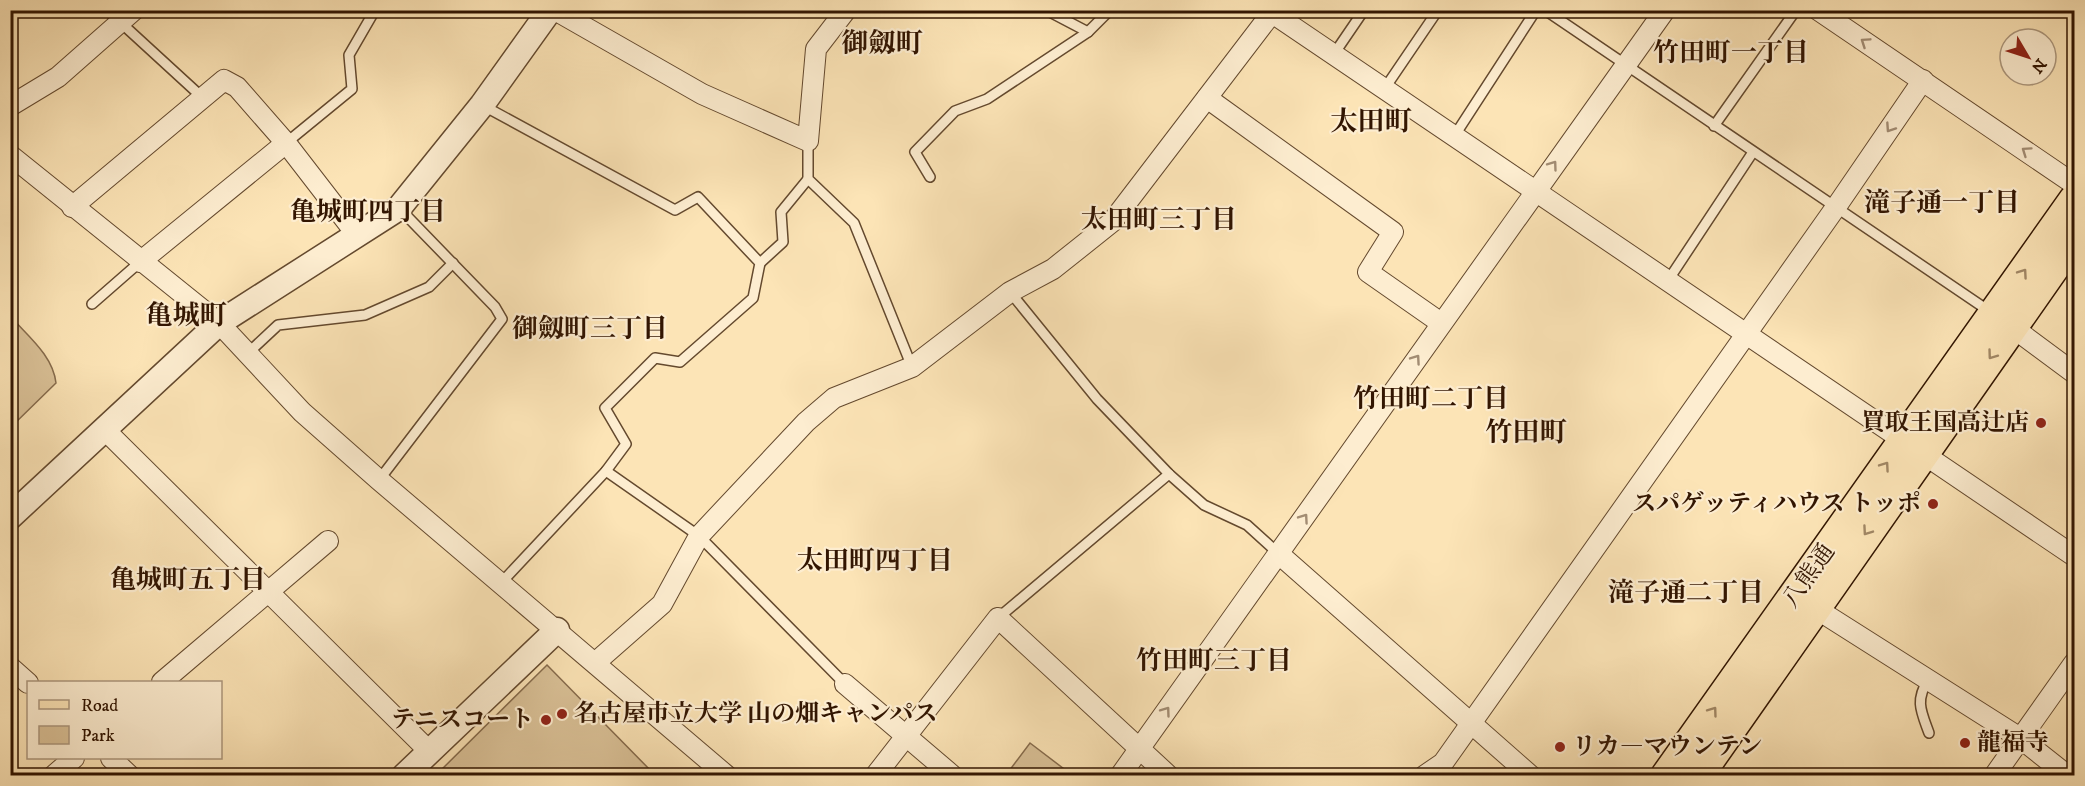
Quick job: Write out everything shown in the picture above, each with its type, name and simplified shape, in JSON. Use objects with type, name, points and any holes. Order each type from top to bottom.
[{"type":"main road","name":"八熊通","points":[[2003,321],[2074,200]]},
{"type":"main road","name":"八熊通","points":[[1666,776],[1796,596],[1913,446],[2003,321],[2074,239]]},
{"type":"main road","name":"八熊通","points":[[1698,776],[1815,608],[1913,446]]},
{"type":"street","points":[[10,106],[58,77],[113,17],[134,10]]},
{"type":"street","points":[[10,517],[219,323],[399,208],[482,105],[550,10]]},
{"type":"street","points":[[555,10],[702,94],[808,141],[816,49],[846,10]]},
{"type":"street","points":[[1120,776],[1535,189],[1665,10]]},
{"type":"street","points":[[1818,10],[2074,184]]},
{"type":"street","points":[[596,662],[662,604],[699,536],[806,422],[834,398],[912,367],[1010,292],[1053,269],[1112,222],[1271,11],[2074,556]]},
{"type":"street","points":[[72,207],[224,80],[237,87],[286,143],[357,235]]},
{"type":"street","points":[[1424,776],[1443,763],[1836,207],[1923,80]]},
{"type":"street","points":[[1207,98],[1393,232],[1368,272],[1441,323]]},
{"type":"street","points":[[140,262],[286,143]]},
{"type":"street","points":[[10,155],[140,262],[219,323],[302,412],[727,776]]},
{"type":"street","points":[[2003,321],[2074,373]]},
{"type":"street","points":[[104,429],[429,752]]},
{"type":"street","points":[[163,681],[328,541]]},
{"type":"street","points":[[1279,554],[1531,776]]},
{"type":"street","points":[[1815,608],[2020,738],[2068,776]]},
{"type":"street","points":[[875,776],[998,618],[1169,776]]},
{"type":"street","points":[[404,776],[557,630]]},
{"type":"street","points":[[1994,776],[2074,663]]},
{"type":"street","points":[[10,667],[27,682]]},
{"type":"street","points":[[845,684],[953,776]]},
{"type":"street","points":[[53,776],[73,759]]},
{"type":"street","points":[[112,759],[130,776]]},
{"type":"lane","points":[[286,143],[352,89],[349,55],[375,10]]},
{"type":"lane","points":[[1046,10],[1088,32]]},
{"type":"lane","points":[[930,177],[915,152],[955,111],[987,99],[1088,32],[1110,10]]},
{"type":"lane","points":[[1334,54],[1364,10]]},
{"type":"lane","points":[[1385,88],[1438,10]]},
{"type":"lane","points":[[1455,135],[1536,10]]},
{"type":"lane","points":[[1545,10],[2003,321]]},
{"type":"lane","points":[[1714,126],[1796,10]]},
{"type":"lane","points":[[113,17],[202,98]]},
{"type":"lane","points":[[482,105],[675,210],[698,197],[760,263]]},
{"type":"lane","points":[[501,583],[606,471],[626,444],[604,408],[655,358],[680,362],[753,298],[760,263],[783,242],[781,212],[808,179],[808,141]]},
{"type":"lane","points":[[1669,279],[1753,152]]},
{"type":"lane","points":[[808,179],[854,223],[912,367]]},
{"type":"lane","points":[[379,480],[502,319],[495,307],[399,208]]},
{"type":"lane","points":[[92,304],[140,262]]},
{"type":"lane","points":[[248,354],[278,325],[365,315],[429,287],[453,263]]},
{"type":"lane","points":[[1010,292],[1097,399],[1168,474],[1204,505],[1247,525],[1279,554]]},
{"type":"lane","points":[[606,471],[699,536],[845,684]]},
{"type":"lane","points":[[998,618],[1168,474]]},
{"type":"lane","points":[[1928,680],[1920,694],[1921,710],[1929,733]]},
{"type":"green space","points":[[11,317],[45,356],[54,373],[56,383],[11,427]]},
{"type":"green space","name":"テニスコート","points":[[547,665],[655,775],[436,775]]},
{"type":"green space","points":[[1030,743],[1072,775],[1006,775]]},
{"type":"place","name":"買取王国高辻店","points":[[2041,423]]},
{"type":"place","name":"スパゲッティハウス トッポ","points":[[1933,504]]},
{"type":"place","name":"名古屋市立大学 山の畑キャンパス","points":[[562,714]]},
{"type":"place","name":"テニスコート","points":[[546,720]]},
{"type":"place","name":"龍福寺","points":[[1965,743]]},
{"type":"place","name":"リカ―マウンテン","points":[[1560,747]]},
{"type":"district","name":"御劔町","points":[[882,44]]},
{"type":"district","name":"竹田町一丁目","points":[[1731,53]]},
{"type":"district","name":"太田町","points":[[1371,122]]},
{"type":"district","name":"滝子通一丁目","points":[[1942,203]]},
{"type":"district","name":"亀城町四丁目","points":[[368,212]]},
{"type":"district","name":"太田町三丁目","points":[[1159,220]]},
{"type":"district","name":"亀城町","points":[[186,316]]},
{"type":"district","name":"御劔町三丁目","points":[[590,329]]},
{"type":"district","name":"竹田町二丁目","points":[[1431,399]]},
{"type":"district","name":"竹田町","points":[[1526,433]]},
{"type":"district","name":"太田町四丁目","points":[[875,561]]},
{"type":"district","name":"亀城町五丁目","points":[[188,580]]},
{"type":"district","name":"滝子通二丁目","points":[[1686,593]]},
{"type":"district","name":"竹田町三丁目","points":[[1214,661]]}]
